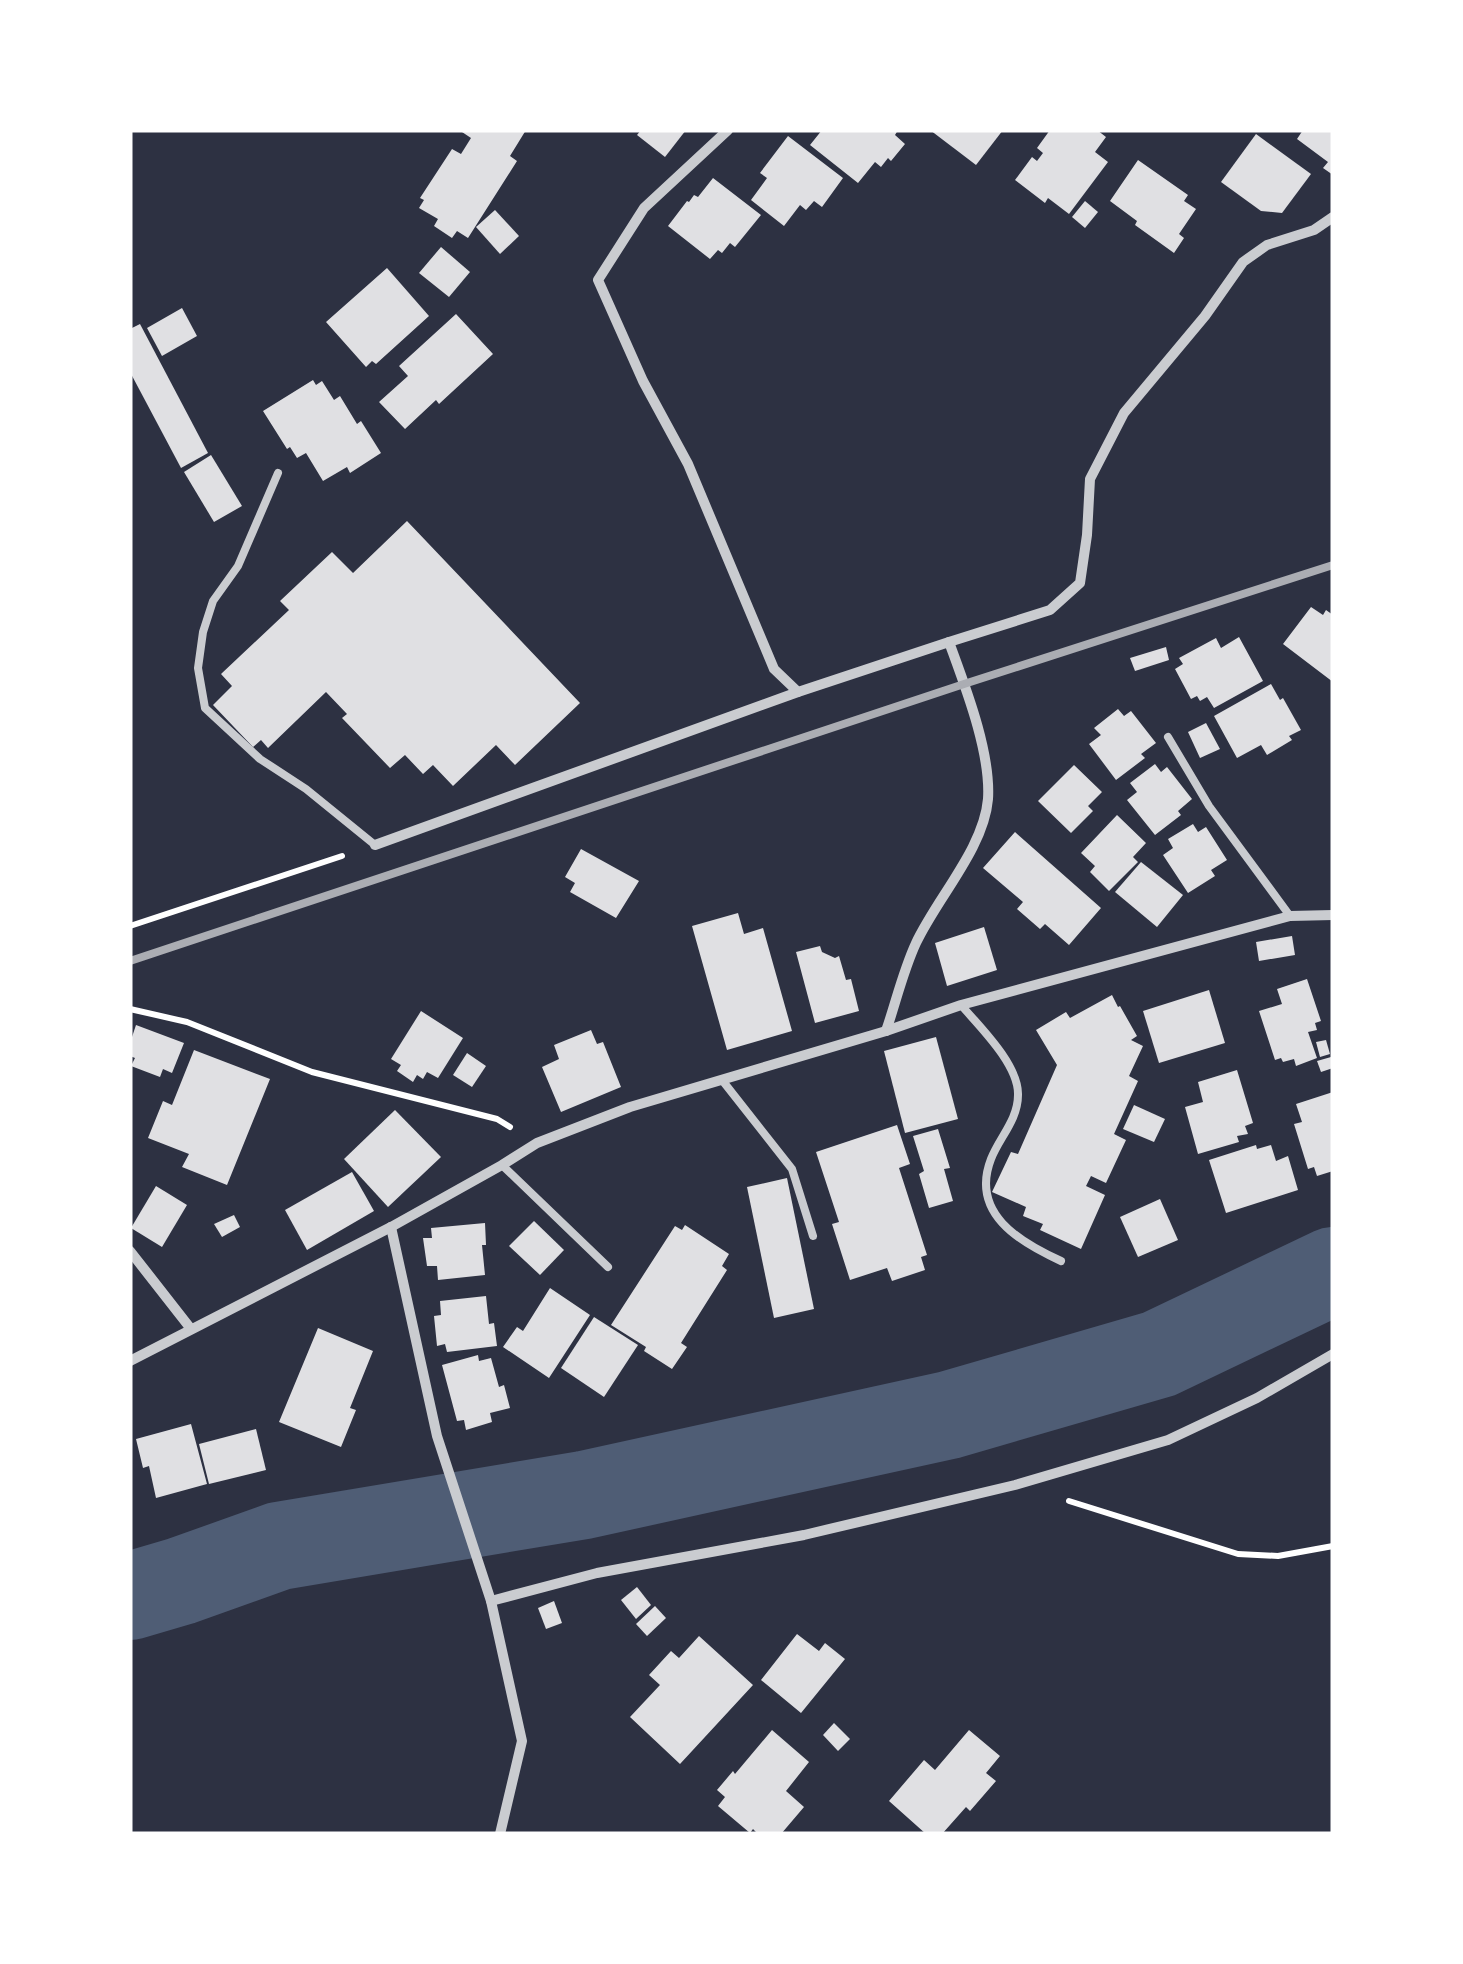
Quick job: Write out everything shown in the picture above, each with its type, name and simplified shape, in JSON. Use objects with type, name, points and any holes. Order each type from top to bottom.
[{"type":"street","points":[[728,130],[644,208],[598,280],[643,381],[688,464],[774,668],[798,692]]},
{"type":"street","points":[[375,845],[798,692],[1050,610],[1080,583],[1090,479],[1124,413],[1205,316],[1243,262],[1267,245],[1314,230],[1333,217]]},
{"type":"street","points":[[886,1031],[916,944],[983,828],[988,797],[984,754],[949,642]]},
{"type":"street","points":[[130,1361],[391,1227],[537,1143],[630,1107],[961,1005],[1290,916],[1333,914]]},
{"type":"street","points":[[391,1227],[438,1436],[491,1602],[522,1741],[500,1834]]},
{"type":"street","points":[[130,1251],[191,1330]]},
{"type":"street","points":[[491,1602],[597,1572],[843,1526],[1015,1484],[1168,1440],[1257,1398],[1333,1354]]},
{"type":"lane","points":[[278,473],[238,566],[213,602],[203,632],[198,668],[205,708],[260,759],[306,789],[375,845]]},
{"type":"lane","points":[[1168,736],[1210,806],[1290,916]]},
{"type":"lane","points":[[961,1005],[1013,1071],[1019,1093],[1014,1115],[991,1158],[985,1182],[988,1203],[1003,1225],[1029,1247],[1061,1262]]},
{"type":"lane","points":[[722,1080],[792,1169],[813,1236]]},
{"type":"lane","points":[[502,1166],[608,1267]]},
{"type":"path","points":[[130,926],[375,845]]},
{"type":"path","points":[[130,1009],[187,1022],[312,1072],[498,1118],[537,1143]]},
{"type":"path","points":[[1066,1500],[1238,1554],[1278,1556],[1333,1546]]},
{"type":"building","points":[[459,130],[526,130],[510,156],[517,161],[468,238],[457,231],[452,238],[434,226],[438,219],[419,208],[424,200],[420,198],[452,149],[461,154],[471,138]]},
{"type":"building","points":[[641,130],[686,130],[665,157],[637,135]]},
{"type":"building","points":[[822,130],[898,130],[895,135],[905,144],[881,167],[875,162],[858,183],[810,145]]},
{"type":"building","points":[[930,130],[1003,130],[976,165]]},
{"type":"building","points":[[1050,130],[1097,130],[1106,137],[1095,152],[1108,162],[1069,214],[1048,198],[1045,203],[1015,180],[1032,157],[1037,161],[1043,153],[1037,148]]},
{"type":"building","points":[[1303,130],[1333,130],[1333,175],[1323,168],[1328,162],[1297,139]]},
{"type":"building","points":[[1256,134],[1311,174],[1282,213],[1261,211],[1221,182]]},
{"type":"building","points":[[788,136],[843,178],[822,207],[814,201],[806,210],[800,205],[784,226],[751,200],[767,178],[760,173]]},
{"type":"building","points":[[1138,160],[1188,195],[1184,201],[1196,209],[1179,234],[1184,238],[1174,253],[1110,201]]},
{"type":"building","points":[[713,178],[761,215],[735,247],[730,243],[710,259],[668,226],[687,201],[694,195],[698,197]]},
{"type":"building","points":[[1085,201],[1098,212],[1085,228],[1072,217]]},
{"type":"building","points":[[495,210],[519,236],[500,254],[476,227]]},
{"type":"building","points":[[441,247],[470,272],[449,297],[419,273]]},
{"type":"building","points":[[387,268],[429,316],[376,364],[372,361],[366,367],[326,322]]},
{"type":"building","points":[[182,308],[197,336],[162,356],[147,328]]},
{"type":"building","points":[[456,314],[493,354],[439,404],[436,400],[405,429],[379,402],[408,376],[399,366]]},
{"type":"building","points":[[140,324],[208,453],[181,468],[130,372],[130,329]]},
{"type":"building","points":[[313,380],[316,385],[322,381],[334,400],[340,396],[381,453],[350,473],[347,467],[323,481],[306,453],[297,458],[290,447],[287,449],[263,411]]},
{"type":"building","points":[[211,455],[242,506],[214,522],[184,472]]},
{"type":"building","points":[[407,521],[580,703],[515,765],[496,745],[453,786],[433,765],[423,774],[405,755],[390,768],[342,718],[347,714],[326,692],[268,748],[261,740],[253,747],[213,705],[232,686],[221,674],[289,610],[280,601],[332,552],[353,573]]},
{"type":"building","points":[[1311,607],[1323,615],[1326,610],[1333,615],[1333,682],[1283,644]]},
{"type":"building","points":[[1239,637],[1263,681],[1214,708],[1207,697],[1200,701],[1197,696],[1191,699],[1175,669],[1183,664],[1179,658],[1216,638],[1221,648]]},
{"type":"building","points":[[1166,647],[1169,660],[1135,671],[1130,658]]},
{"type":"building","points":[[1271,684],[1301,730],[1267,755],[1261,745],[1237,758],[1214,716]]},
{"type":"building","points":[[1118,709],[1124,716],[1131,711],[1156,743],[1141,754],[1145,758],[1116,780],[1089,744],[1101,735],[1094,728]]},
{"type":"building","points":[[1206,723],[1220,749],[1200,758],[1188,732]]},
{"type":"building","points":[[1155,764],[1161,772],[1167,767],[1192,799],[1178,811],[1181,815],[1155,835],[1127,800],[1137,792],[1130,783]]},
{"type":"building","points":[[1074,765],[1102,792],[1088,806],[1093,811],[1071,833],[1038,801]]},
{"type":"building","points":[[1117,815],[1146,843],[1133,857],[1138,862],[1109,891],[1090,872],[1095,866],[1081,853]]},
{"type":"building","points":[[1193,824],[1198,832],[1206,827],[1227,860],[1211,870],[1215,876],[1188,893],[1163,855],[1173,848],[1168,839]]},
{"type":"building","points":[[1015,832],[1101,908],[1069,945],[1045,924],[1040,929],[1017,909],[1023,902],[983,868]]},
{"type":"building","points":[[581,849],[639,881],[616,918],[570,892],[575,883],[565,877]]},
{"type":"building","points":[[1141,862],[1183,895],[1157,927],[1115,892]]},
{"type":"building","points":[[738,913],[744,934],[763,928],[792,1031],[727,1050],[692,926]]},
{"type":"building","points":[[984,927],[997,970],[947,986],[935,943]]},
{"type":"building","points":[[1292,936],[1295,955],[1259,961],[1256,942]]},
{"type":"building","points":[[820,946],[822,952],[839,956],[846,980],[851,979],[859,1011],[815,1023],[796,952]]},
{"type":"building","points":[[1307,979],[1321,1021],[1315,1023],[1317,1030],[1308,1032],[1317,1058],[1296,1066],[1294,1059],[1275,1060],[1259,1011],[1282,1004],[1277,989]]},
{"type":"building","points":[[1209,990],[1225,1043],[1159,1063],[1143,1011]]},
{"type":"building","points":[[1112,995],[1137,1036],[1131,1040],[1143,1046],[1129,1076],[1138,1081],[1114,1134],[1126,1140],[1106,1183],[1091,1176],[1086,1186],[1105,1195],[1081,1249],[1040,1230],[1043,1224],[1023,1216],[1026,1207],[992,1192],[1011,1152],[1018,1154],[1057,1065],[1036,1030],[1066,1012],[1070,1018]]},
{"type":"building","points":[[421,1011],[463,1038],[438,1078],[427,1072],[423,1079],[417,1075],[413,1082],[397,1071],[401,1065],[391,1059]]},
{"type":"building","points":[[136,1025],[184,1043],[172,1073],[163,1069],[160,1077],[131,1066],[135,1058],[130,1056],[130,1043]]},
{"type":"building","points":[[591,1030],[597,1044],[603,1042],[621,1087],[561,1112],[542,1067],[559,1059],[554,1045]]},
{"type":"building","points":[[936,1037],[958,1119],[905,1133],[884,1051]]},
{"type":"building","points":[[1326,1040],[1330,1054],[1320,1057],[1316,1042]]},
{"type":"building","points":[[194,1050],[270,1079],[227,1185],[182,1167],[189,1154],[148,1138],[163,1101],[172,1105]]},
{"type":"building","points":[[467,1053],[486,1066],[472,1087],[453,1075]]},
{"type":"building","points":[[1331,1057],[1333,1068],[1321,1072],[1317,1061]]},
{"type":"building","points":[[1237,1070],[1253,1123],[1245,1126],[1248,1134],[1237,1136],[1239,1142],[1198,1154],[1185,1107],[1203,1102],[1198,1082]]},
{"type":"building","points":[[1333,1092],[1333,1171],[1317,1176],[1314,1167],[1308,1169],[1294,1124],[1302,1122],[1296,1104]]},
{"type":"building","points":[[1134,1105],[1165,1119],[1154,1142],[1123,1129]]},
{"type":"building","points":[[395,1110],[441,1157],[388,1207],[344,1159]]},
{"type":"building","points":[[897,1125],[910,1164],[899,1168],[927,1255],[921,1257],[925,1270],[892,1281],[887,1268],[850,1280],[832,1224],[839,1222],[816,1152]]},
{"type":"building","points":[[938,1129],[950,1168],[944,1169],[953,1201],[929,1208],[919,1174],[924,1171],[913,1136]]},
{"type":"building","points":[[1256,1145],[1257,1149],[1271,1145],[1276,1161],[1288,1156],[1298,1190],[1226,1213],[1209,1160]]},
{"type":"building","points":[[352,1172],[374,1211],[307,1250],[285,1210]]},
{"type":"building","points":[[787,1178],[814,1309],[774,1318],[747,1187]]},
{"type":"building","points":[[156,1186],[187,1205],[162,1247],[131,1228]]},
{"type":"building","points":[[1160,1199],[1178,1240],[1138,1257],[1120,1217]]},
{"type":"building","points":[[234,1215],[240,1227],[222,1237],[214,1224]]},
{"type":"building","points":[[534,1221],[564,1250],[540,1275],[509,1246]]},
{"type":"building","points":[[485,1223],[485,1275],[438,1280],[437,1266],[427,1266],[423,1238],[432,1238],[431,1228]]},
{"type":"building","points":[[685,1225],[729,1254],[722,1266],[727,1270],[681,1343],[687,1347],[672,1369],[611,1325],[675,1226],[682,1230]]},
{"type":"building","points":[[550,1288],[590,1315],[549,1378],[503,1347],[517,1327],[523,1331]]},
{"type":"building","points":[[486,1296],[489,1324],[494,1323],[497,1346],[447,1352],[445,1344],[437,1346],[434,1316],[441,1315],[440,1301]]},
{"type":"building","points":[[594,1317],[638,1345],[604,1397],[561,1368]]},
{"type":"building","points":[[318,1328],[373,1351],[350,1408],[356,1410],[341,1447],[279,1422]]},
{"type":"building","points":[[478,1355],[479,1361],[491,1358],[510,1408],[490,1413],[492,1422],[466,1430],[464,1420],[457,1421],[442,1365]]},
{"type":"building","points":[[191,1424],[207,1484],[156,1498],[149,1466],[143,1468],[136,1439]]},
{"type":"building","points":[[256,1429],[266,1470],[209,1484],[199,1444]]},
{"type":"building","points":[[637,1587],[651,1605],[636,1619],[621,1600]]},
{"type":"building","points":[[554,1601],[562,1623],[546,1629],[538,1608]]},
{"type":"building","points":[[655,1606],[666,1618],[647,1636],[636,1624]]},
{"type":"building","points":[[797,1634],[819,1651],[825,1643],[845,1659],[801,1713],[761,1680]]},
{"type":"building","points":[[699,1636],[753,1685],[680,1764],[630,1717],[660,1685],[649,1675],[671,1651],[679,1658]]},
{"type":"building","points":[[834,1723],[850,1739],[838,1751],[823,1735]]},
{"type":"building","points":[[772,1730],[809,1762],[786,1791],[804,1807],[781,1834],[758,1834],[753,1829],[750,1833],[718,1806],[725,1797],[717,1790]]},
{"type":"building","points":[[969,1730],[1000,1756],[986,1773],[996,1781],[970,1811],[966,1807],[942,1834],[926,1834],[889,1801],[924,1760],[935,1770]]},
{"type":"waterway","points":[[130,1596],[279,1546],[584,1495],[949,1415],[1159,1354],[1333,1271]]},
{"type":"railway","points":[[130,961],[1333,565]]}]
